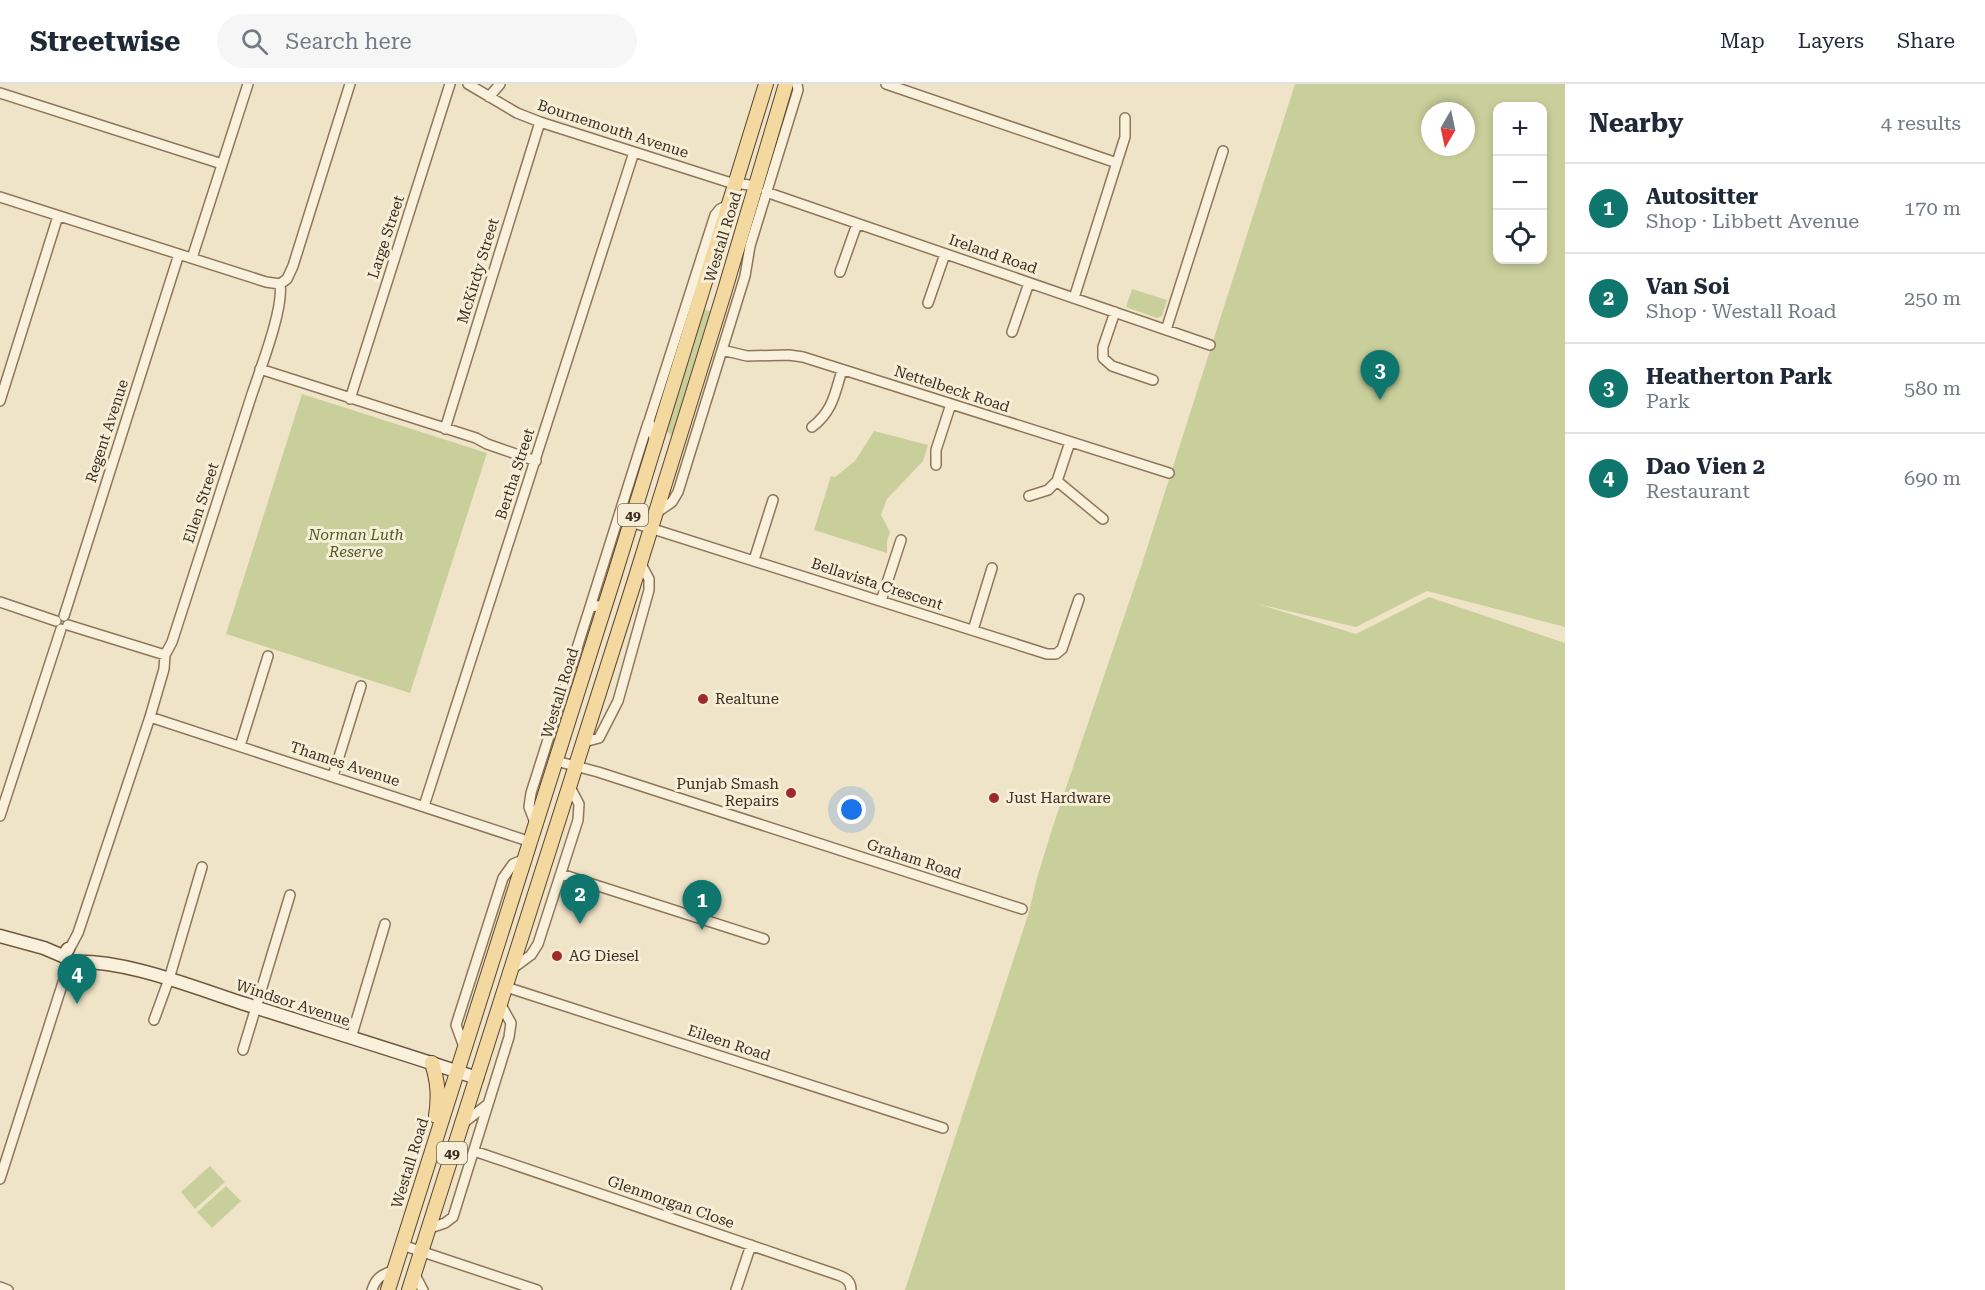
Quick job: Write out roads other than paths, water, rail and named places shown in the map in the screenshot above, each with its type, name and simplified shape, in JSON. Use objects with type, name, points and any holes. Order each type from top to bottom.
[{"type":"main road","name":"Westall Road","points":[[388,1290],[457,1071],[519,862],[531,842],[615,577],[766,84]]},
{"type":"main road","name":"Westall Road","points":[[409,1290],[506,987],[573,792],[576,767],[691,400],[761,189],[786,84]]},
{"type":"main road","points":[[615,577],[634,583]]},
{"type":"main road","points":[[432,1063],[439,1092],[434,1142]]},
{"type":"street","points":[[192,258],[248,84]]},
{"type":"street","name":"Ellen Street","points":[[0,1179],[150,717],[164,670],[165,655],[172,642],[260,369],[282,293],[280,284],[287,279],[292,266],[350,84]]},
{"type":"street","name":"Large Street","points":[[350,399],[450,84]]},
{"type":"street","name":"Bournemouth Avenue","points":[[468,84],[516,113],[540,122],[736,184],[761,189]]},
{"type":"street","points":[[489,97],[500,84]]},
{"type":"street","name":"Westall Road","points":[[656,513],[672,502],[676,496],[745,276],[761,189],[798,90],[797,84]]},
{"type":"street","points":[[886,84],[1117,163]]},
{"type":"street","points":[[0,93],[222,164]]},
{"type":"street","points":[[1074,298],[1125,137],[1125,118]]},
{"type":"street","name":"McKirdy Street","points":[[446,429],[540,122]]},
{"type":"street","points":[[1166,330],[1223,151]]},
{"type":"street","name":"Bertha Street","points":[[424,806],[634,152]]},
{"type":"street","name":"Ireland Road","points":[[761,189],[1210,345]]},
{"type":"street","points":[[0,197],[266,282],[280,284]]},
{"type":"street","name":"Westall Road","points":[[536,825],[529,807],[531,793],[715,215],[720,208],[730,204]]},
{"type":"street","points":[[0,401],[58,216]]},
{"type":"street","points":[[840,272],[857,224]]},
{"type":"street","name":"Regent Avenue","points":[[0,816],[179,254]]},
{"type":"street","points":[[928,303],[945,254]]},
{"type":"street","points":[[1012,332],[1029,283]]},
{"type":"street","points":[[1115,312],[1103,347],[1103,358],[1112,366],[1153,380]]},
{"type":"street","name":"Nettelbeck Road","points":[[722,350],[747,356],[796,356],[1169,473]]},
{"type":"street","points":[[260,369],[476,438],[536,461]]},
{"type":"street","points":[[812,427],[829,410],[842,370]]},
{"type":"street","points":[[691,400],[703,393],[712,383]]},
{"type":"street","points":[[936,465],[936,450],[951,404]]},
{"type":"street","points":[[649,421],[656,444]]},
{"type":"street","points":[[1029,496],[1048,490],[1057,481],[1070,442]]},
{"type":"street","points":[[1057,481],[1103,519]]},
{"type":"street","points":[[754,560],[773,500]]},
{"type":"street","name":"Bellavista Crescent","points":[[631,522],[1047,654],[1056,654],[1064,646],[1079,599]]},
{"type":"street","points":[[881,601],[900,540]]},
{"type":"street","points":[[584,742],[600,738],[618,701],[649,590],[649,579],[640,562]]},
{"type":"street","points":[[973,630],[992,568]]},
{"type":"street","points":[[0,602],[165,655]]},
{"type":"street","points":[[590,607],[605,605]]},
{"type":"street","points":[[240,746],[268,656]]},
{"type":"street","points":[[333,776],[361,686]]},
{"type":"street","name":"Thames Avenue","points":[[150,717],[531,842]]},
{"type":"street","name":"Graham Road","points":[[556,762],[598,772],[1022,909]]},
{"type":"street","name":"Westall Road","points":[[512,969],[531,955],[535,949],[561,874],[578,819],[579,804],[573,792]]},
{"type":"street","points":[[154,1020],[169,979],[202,867]]},
{"type":"street","points":[[561,874],[764,939]]},
{"type":"street","points":[[243,1050],[291,895]]},
{"type":"street","points":[[351,1038],[386,924]]},
{"type":"street","name":"Windsor Avenue","points":[[0,936],[169,979],[477,1077]]},
{"type":"street","name":"Eileen Road","points":[[506,987],[943,1128]]},
{"type":"street","points":[[428,1229],[445,1223],[453,1217],[509,1037],[511,1023],[501,1005]]},
{"type":"street","points":[[462,1124],[488,1104]]},
{"type":"street","name":"Glenmorgan Close","points":[[474,1151],[838,1275],[847,1279],[851,1290]]},
{"type":"street","points":[[402,1245],[537,1290]]},
{"type":"street","points":[[736,1290],[751,1245]]},
{"type":"street","points":[[372,1290],[379,1276],[394,1270]]},
{"type":"street","points":[[414,1273],[423,1290]]},
{"type":"street","points":[[0,1287],[8,1290]]},
{"type":"place","name":"Heatherton Park","points":[[1380,400]]},
{"type":"place","name":"Realtune","points":[[703,699]]},
{"type":"place","name":"Punjab Smash Repairs","points":[[791,793]]},
{"type":"place","name":"Just Hardware","points":[[994,798]]},
{"type":"place","name":"Van Soi","points":[[580,924]]},
{"type":"place","name":"Autositter","points":[[702,930]]},
{"type":"place","name":"AG Diesel","points":[[557,956]]},
{"type":"place","name":"Dao Vien 2","points":[[77,1004]]},
{"type":"park label","name":"Norman Luth Reserve","points":[[356,544]]}]
